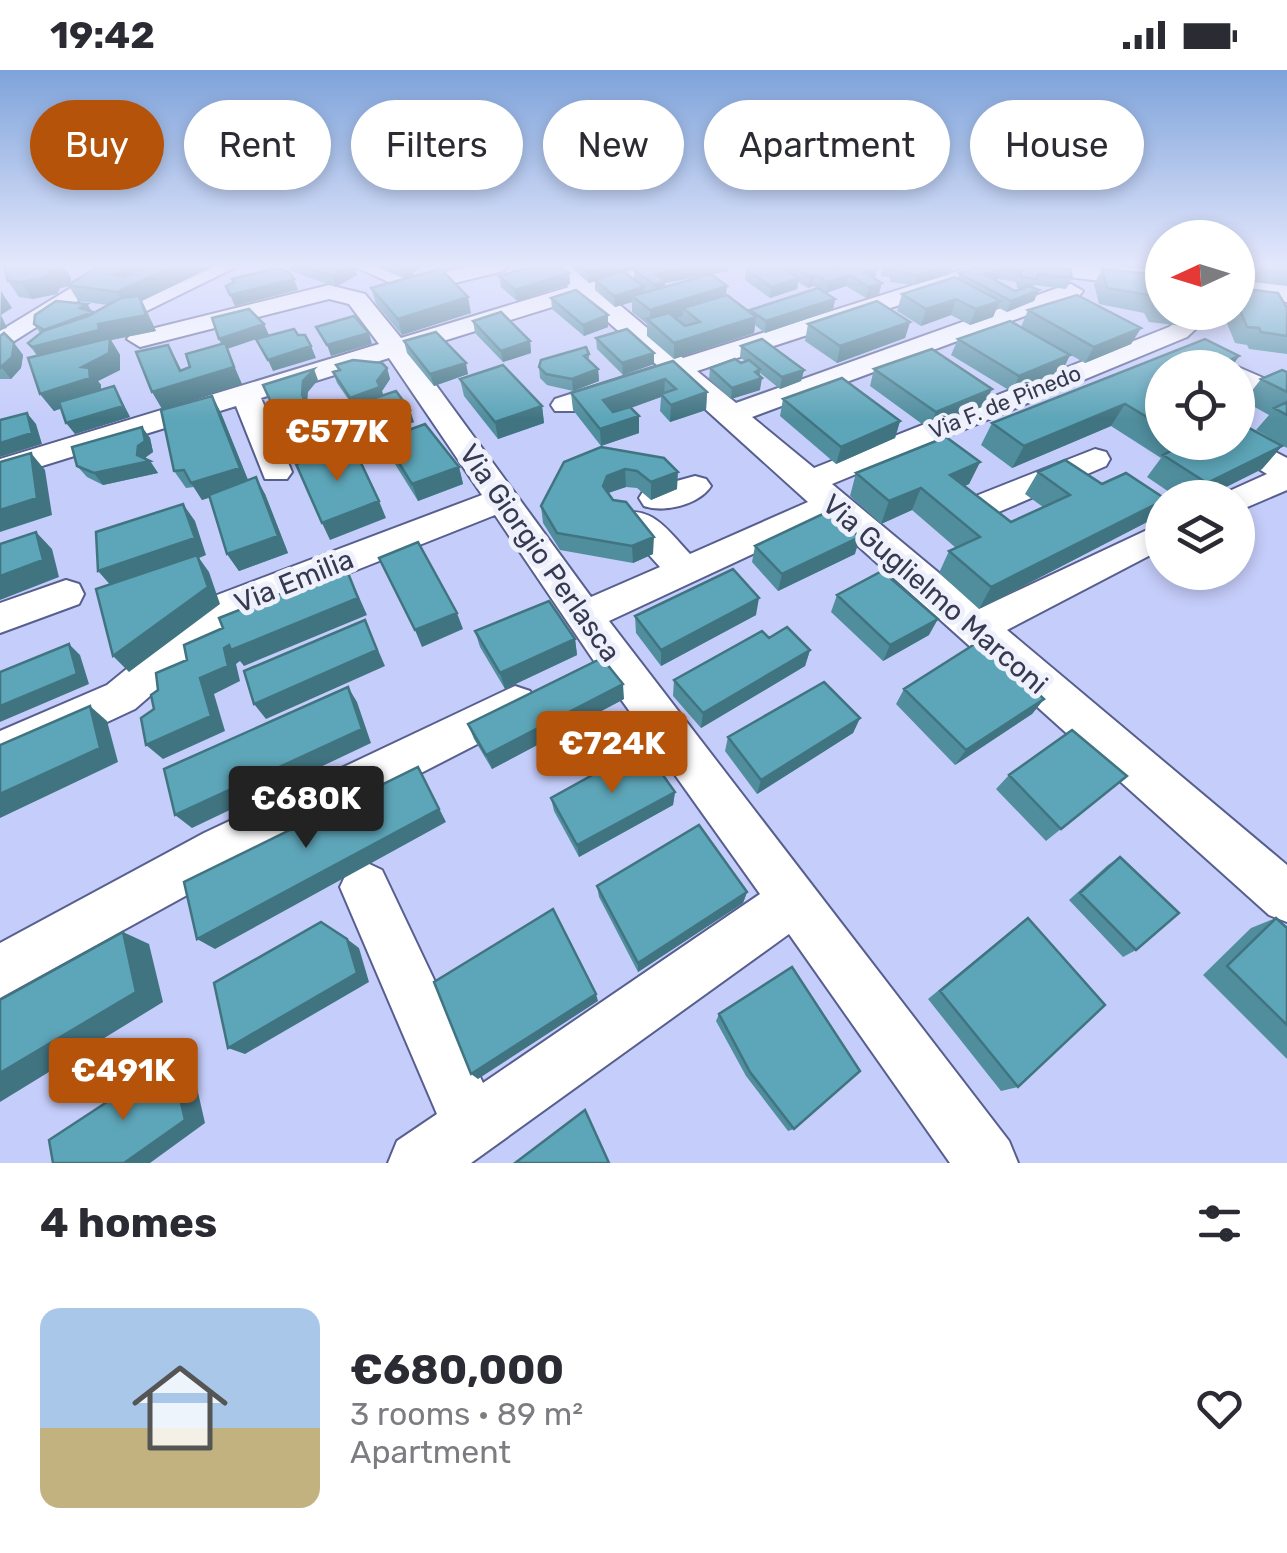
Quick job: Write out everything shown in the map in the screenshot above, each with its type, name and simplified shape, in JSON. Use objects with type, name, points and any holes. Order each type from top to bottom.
[{"type":"street","points":[[0,342],[40,317]]},
{"type":"street","points":[[78,335],[117,317]]},
{"type":"street","points":[[140,339],[228,317]]},
{"type":"street","name":"Via Giorgio Perlasca","points":[[372,317],[585,616],[582,671],[795,900],[988,1163]]},
{"type":"street","points":[[0,469],[493,317]]},
{"type":"street","name":"Via Guglielmo Marconi","points":[[620,317],[818,494],[1287,897]]},
{"type":"street","points":[[565,405],[837,317]]},
{"type":"street","points":[[732,414],[999,317]]},
{"type":"street","name":"Via F. de Pinedo","points":[[818,494],[1181,330]]},
{"type":"street","points":[[244,393],[276,472]]},
{"type":"street","points":[[1255,454],[1287,474],[1255,491]]},
{"type":"street","points":[[975,508],[1090,462],[1116,485]]},
{"type":"street","points":[[655,498],[660,500],[694,486]]},
{"type":"street","points":[[585,616],[684,570],[818,494]]},
{"type":"street","name":"Via Emilia","points":[[0,752],[121,697],[230,605],[502,500]]},
{"type":"street","points":[[629,522],[639,522],[684,570]]},
{"type":"street","points":[[976,628],[1145,527]]},
{"type":"street","points":[[0,618],[66,594]]},
{"type":"street","points":[[0,972],[221,850],[582,671]]},
{"type":"street","points":[[365,888],[470,1124]]},
{"type":"street","points":[[419,1163],[795,900]]},
{"type":"building","points":[[35,317],[79,317],[44,330],[34,324]]},
{"type":"building","points":[[85,317],[135,317],[98,324],[99,330],[32,347],[28,343],[43,331]]},
{"type":"building","points":[[257,317],[264,324],[219,339],[212,318]]},
{"type":"building","points":[[355,317],[369,333],[327,345],[316,327]]},
{"type":"building","points":[[506,317],[530,341],[501,351],[473,321]]},
{"type":"building","points":[[574,317],[603,317],[583,325]]},
{"type":"building","points":[[674,317],[685,326],[700,322],[694,317],[756,317],[674,343],[647,319]]},
{"type":"building","points":[[829,317],[902,317],[910,322],[840,346],[808,324]]},
{"type":"building","points":[[1040,317],[1120,317],[1141,328],[1094,347]]},
{"type":"building","points":[[1255,317],[1287,317],[1287,336],[1261,332],[1255,328]]},
{"type":"building","points":[[1010,321],[1070,355],[1019,376],[958,339]]},
{"type":"building","points":[[294,329],[298,335],[305,335],[311,346],[268,360],[256,339]]},
{"type":"building","points":[[627,329],[654,353],[622,363],[596,338]]},
{"type":"building","points":[[436,332],[466,363],[430,374],[404,341]]},
{"type":"building","points":[[4,333],[14,343],[12,357],[0,368],[0,336]]},
{"type":"building","points":[[110,338],[109,353],[82,367],[89,368],[90,378],[40,394],[28,358]]},
{"type":"building","points":[[762,339],[804,370],[782,377],[741,346]]},
{"type":"building","points":[[1205,339],[1227,350],[1177,350]]},
{"type":"building","points":[[225,343],[234,367],[152,392],[136,352],[168,345],[180,371],[190,367],[186,354]]},
{"type":"building","points":[[586,347],[589,354],[584,356],[598,369],[572,379],[546,374],[539,367],[541,360]]},
{"type":"building","points":[[932,349],[992,389],[936,412],[874,369]]},
{"type":"building","points":[[735,359],[741,363],[749,360],[760,369],[755,372],[762,378],[732,388],[710,368]]},
{"type":"building","points":[[353,360],[382,363],[387,368],[377,381],[380,387],[350,398],[333,372],[340,370],[336,365]]},
{"type":"building","points":[[673,361],[707,392],[671,405],[661,394],[676,389],[665,379],[603,400],[613,412],[630,407],[639,416],[600,429],[571,393]]},
{"type":"building","points":[[1145,363],[1145,416],[1125,404],[1024,446],[992,423]]},
{"type":"building","points":[[503,365],[542,406],[495,422],[460,379]]},
{"type":"building","points":[[314,369],[303,381],[306,403],[276,413],[263,385]]},
{"type":"building","points":[[1282,370],[1287,372],[1287,392],[1261,379]]},
{"type":"building","points":[[842,378],[900,421],[841,447],[783,399]]},
{"type":"building","points":[[114,386],[123,406],[66,423],[59,402]]},
{"type":"building","points":[[396,391],[410,410],[369,424],[357,404]]},
{"type":"building","points":[[212,396],[240,468],[191,483],[184,470],[174,471],[161,410]]},
{"type":"building","points":[[1287,402],[1287,415],[1274,408]]},
{"type":"building","points":[[27,413],[32,433],[0,443],[0,420]]},
{"type":"building","points":[[326,414],[339,438],[298,450],[285,428]]},
{"type":"building","points":[[425,424],[459,467],[412,484],[384,439]]},
{"type":"building","points":[[142,427],[145,441],[138,446],[137,455],[150,461],[94,473],[77,466],[72,447]]},
{"type":"building","points":[[1255,431],[1282,446],[1255,459]]},
{"type":"building","points":[[946,437],[980,462],[950,475],[1011,522],[1070,495],[1038,472],[1065,460],[1102,484],[1126,473],[1145,486],[1145,510],[991,587],[949,551],[980,537],[921,488],[889,501],[856,473]]},
{"type":"building","points":[[353,446],[379,501],[322,523],[296,464]]},
{"type":"building","points":[[601,447],[664,458],[678,472],[651,482],[637,471],[625,469],[607,476],[603,486],[613,500],[626,502],[654,537],[632,546],[557,533],[541,506],[564,462]]},
{"type":"building","points":[[31,453],[37,498],[0,510],[0,462]]},
{"type":"building","points":[[1171,460],[1254,460],[1213,480],[1202,480]]},
{"type":"building","points":[[256,477],[278,536],[227,554],[209,495]]},
{"type":"building","points":[[183,504],[195,538],[98,571],[96,532]]},
{"type":"building","points":[[829,511],[860,537],[782,574],[755,546]]},
{"type":"building","points":[[36,532],[43,560],[0,576],[0,544]]},
{"type":"building","points":[[418,542],[457,613],[415,630],[379,558]]},
{"type":"building","points":[[197,555],[208,587],[113,656],[96,589]]},
{"type":"building","points":[[346,568],[358,598],[231,650],[229,645],[224,648],[228,666],[200,678],[211,716],[146,745],[141,718],[154,709],[151,695],[158,690],[156,673],[187,660],[184,645],[223,628],[219,618]]},
{"type":"building","points":[[733,569],[759,598],[661,650],[635,616]]},
{"type":"building","points":[[882,571],[938,619],[890,645],[837,595]]},
{"type":"building","points":[[549,601],[575,639],[500,673],[475,631]]},
{"type":"building","points":[[365,620],[377,650],[254,704],[244,671]]},
{"type":"building","points":[[787,627],[810,650],[703,713],[674,680],[762,631],[769,638]]},
{"type":"building","points":[[981,640],[1044,699],[966,750],[904,689]]},
{"type":"building","points":[[69,644],[77,674],[0,706],[0,672]]},
{"type":"building","points":[[602,658],[623,684],[486,755],[468,724]]},
{"type":"building","points":[[824,682],[860,718],[761,780],[728,737]]},
{"type":"building","points":[[348,687],[362,729],[175,815],[164,769]]},
{"type":"building","points":[[90,706],[100,748],[0,794],[0,745]]},
{"type":"building","points":[[1072,730],[1127,776],[1061,829],[1009,775]]},
{"type":"building","points":[[643,747],[675,792],[577,845],[551,798]]},
{"type":"building","points":[[418,767],[439,809],[197,939],[184,882]]},
{"type":"building","points":[[699,825],[747,892],[638,963],[597,886]]},
{"type":"building","points":[[1120,857],[1179,913],[1136,950],[1080,893]]},
{"type":"building","points":[[553,909],[596,994],[471,1074],[434,982]]},
{"type":"building","points":[[1028,918],[1105,1005],[1018,1087],[940,991]]},
{"type":"building","points":[[1276,918],[1287,928],[1287,1025],[1227,966]]},
{"type":"building","points":[[321,922],[347,939],[357,973],[228,1048],[214,983]]},
{"type":"building","points":[[123,932],[136,992],[0,1073],[0,1000]]},
{"type":"building","points":[[792,967],[860,1071],[794,1129],[750,1072],[719,1014]]},
{"type":"building","points":[[171,1060],[185,1120],[124,1163],[53,1163],[49,1140]]},
{"type":"building","points":[[585,1110],[609,1163],[515,1163]]}]
